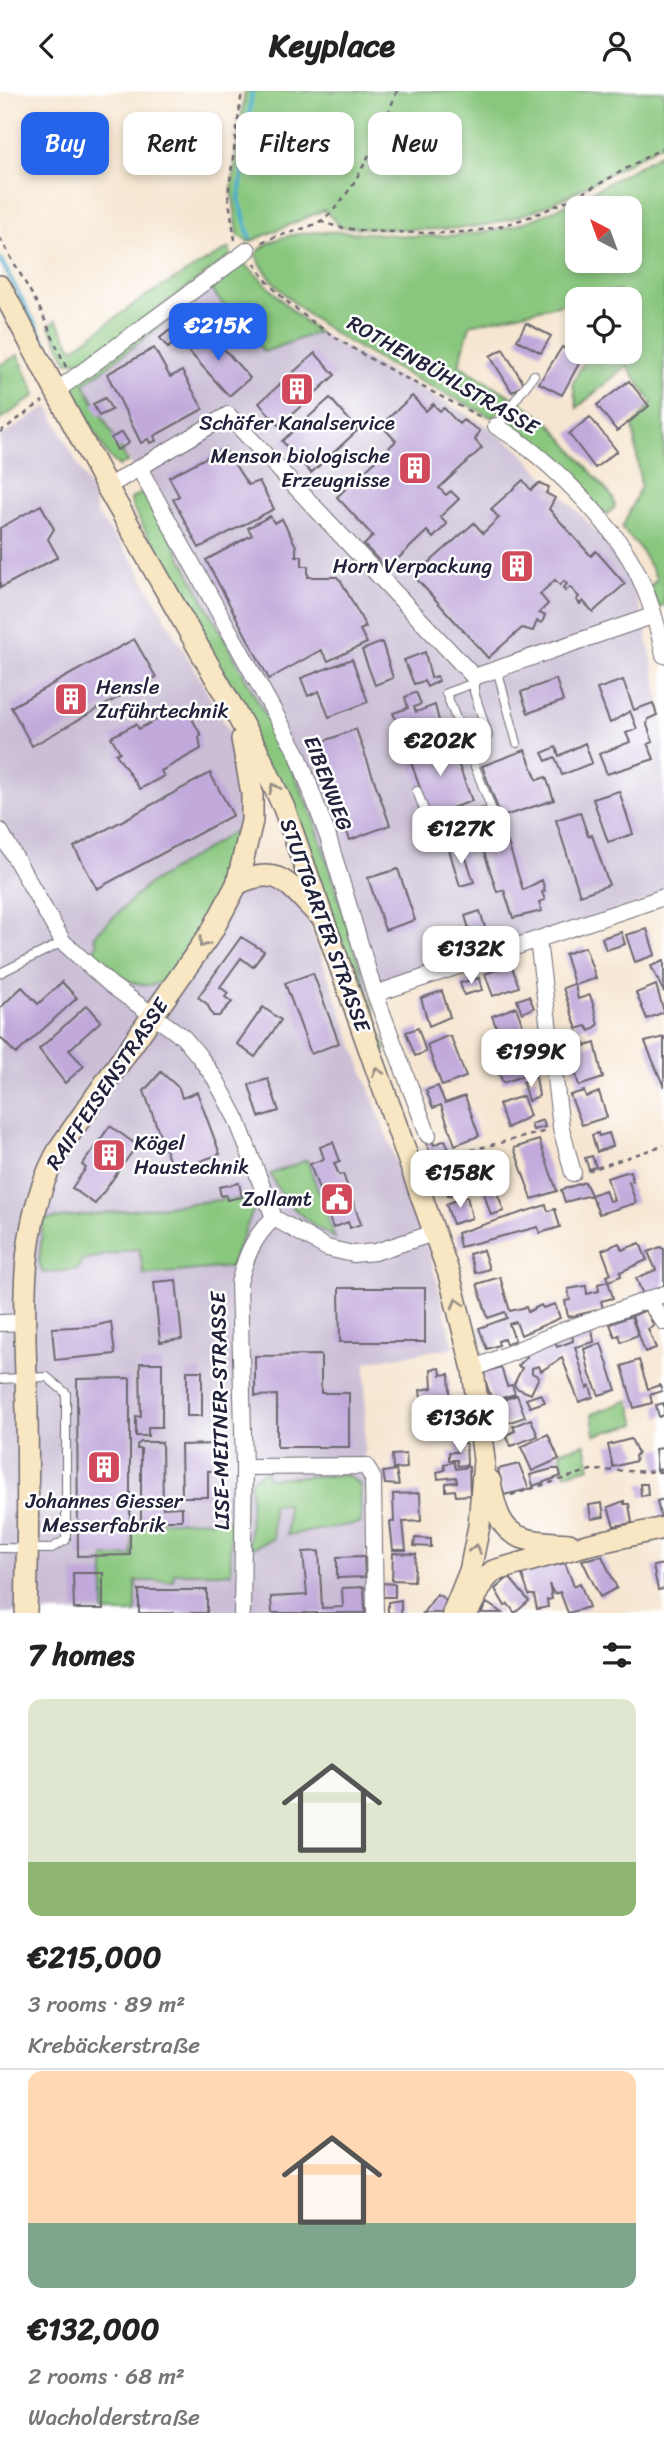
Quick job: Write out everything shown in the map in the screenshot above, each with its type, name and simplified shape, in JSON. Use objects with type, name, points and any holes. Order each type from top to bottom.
[{"type":"main road","name":"STUTTGARTER STRASSE","points":[[0,286],[107,487],[230,703],[284,808],[434,1233],[460,1313],[472,1369],[484,1460],[477,1545],[453,1613]]},
{"type":"main road","name":"RAIFFEISENSTRASSE","points":[[26,1613],[27,1239],[48,1168],[212,931],[237,884],[249,845],[252,793],[246,753],[230,703]]},
{"type":"main road","points":[[237,884],[261,874],[275,876],[290,884],[324,921]]},
{"type":"main road","points":[[484,1460],[495,1510],[507,1530],[518,1537],[586,1545]]},
{"type":"main road","points":[[467,1613],[480,1587],[493,1571],[586,1545],[664,1528]]},
{"type":"street","points":[[55,392],[244,252]]},
{"type":"street","points":[[107,487],[228,415],[474,680],[497,669],[652,616]]},
{"type":"street","name":"ROTHENBÜHLSTRASSE","points":[[500,420],[584,501],[635,569],[664,655]]},
{"type":"street","name":"EIBENWEG","points":[[139,468],[298,755],[328,838],[374,994],[428,1135]]},
{"type":"street","points":[[0,831],[63,942],[111,985],[183,1037],[216,1080],[237,1120],[274,1218],[327,1248],[353,1254],[375,1252],[434,1233]]},
{"type":"street","points":[[374,994],[664,897]]},
{"type":"street","points":[[538,940],[561,1128],[573,1173]]},
{"type":"street","name":"LISE-MEITNER-STRASSE","points":[[242,1613],[244,1467],[239,1283],[247,1254],[259,1232],[274,1218]]},
{"type":"street","points":[[472,1369],[562,1331],[656,1297],[664,1322]]},
{"type":"street","points":[[0,1323],[27,1322]]},
{"type":"street","points":[[244,1467],[366,1466],[373,1479],[375,1613]]},
{"type":"lane","points":[[500,420],[534,375]]},
{"type":"lane","points":[[497,669],[517,743]]},
{"type":"lane","points":[[417,791],[430,827],[492,810],[446,693],[474,680],[474,692],[488,734]]},
{"type":"lane","points":[[0,973],[63,942]]},
{"type":"lane","points":[[0,1379],[47,1377],[66,1392],[66,1540],[50,1549],[28,1551],[0,1548]]},
{"type":"path","name":"ROTHENBÜHLSTRASSE","points":[[242,91],[228,195],[231,227],[244,252],[258,270],[276,291],[313,323],[500,420]]},
{"type":"path","points":[[244,252],[320,221],[354,183],[397,91]]},
{"type":"path","points":[[320,221],[341,229],[412,233],[474,231],[506,224],[587,190],[664,147]]},
{"type":"path","points":[[0,238],[39,307],[61,358],[75,377]]},
{"type":"path","points":[[0,432],[55,392]]},
{"type":"path","points":[[428,1135],[424,1143],[432,1160],[561,1128]]},
{"type":"path","points":[[573,1173],[664,1145]]},
{"type":"path","points":[[501,1498],[591,1470],[664,1472]]},
{"type":"shaded area","points":[[210,289],[264,352],[318,332],[487,426],[518,449],[623,559],[644,621],[664,722],[664,895],[367,991],[312,813],[282,745],[150,496],[84,385]]},
{"type":"shaded area","points":[[48,406],[92,493],[97,515],[133,560],[233,738],[246,804],[234,879],[275,881],[303,907],[429,1252],[454,1347],[366,1362],[364,1460],[368,1613],[0,1613],[0,437]]},
{"type":"green space","points":[[245,91],[664,91],[664,143],[578,191],[509,220],[450,229],[341,227],[324,210],[249,242],[238,235],[232,189],[236,159],[236,175],[354,175],[354,112],[242,112]]},
{"type":"green space","points":[[664,152],[664,605],[658,607],[650,587],[657,579],[641,550],[622,528],[641,486],[633,426],[652,403],[627,365],[577,408],[573,383],[583,364],[642,364],[642,287],[565,287],[565,303],[470,325],[459,365],[512,397],[493,418],[396,369],[327,329],[273,281],[256,255],[268,244],[285,237],[307,233],[439,236],[498,230],[565,205],[565,273],[642,273],[642,196],[583,196]]},
{"type":"green space","points":[[229,248],[231,255],[89,360],[68,362],[49,326],[56,320],[73,349],[144,297]]},
{"type":"green space","points":[[240,261],[296,315],[318,332],[264,352],[210,289],[84,384],[128,462],[119,466],[107,455],[70,385]]},
{"type":"green space","points":[[18,355],[36,395],[0,420],[0,365]]},
{"type":"green space","points":[[519,401],[550,423],[613,498],[615,507],[607,514],[599,510],[542,447],[506,420]]},
{"type":"green space","points":[[141,493],[147,494],[276,735],[312,813],[386,1050],[379,1052],[238,703],[132,506],[131,499]]},
{"type":"green space","points":[[246,824],[234,879],[171,977],[159,983],[139,984],[120,976],[92,954],[97,943],[94,936],[146,886]]},
{"type":"green space","points":[[307,1160],[335,1238],[297,1212],[282,1195],[270,1174]]},
{"type":"green space","points":[[256,1196],[253,1211],[230,1267],[144,1275],[139,1248],[82,1260],[78,1269],[43,1273],[39,1262],[43,1220]]},
{"type":"green space","points":[[629,1400],[636,1424],[595,1435],[592,1414]]},
{"type":"green space","points":[[585,1444],[590,1467],[565,1474],[560,1451]]},
{"type":"green space","points":[[266,1471],[268,1478],[347,1475],[360,1485],[361,1523],[287,1535],[287,1504],[272,1505],[273,1539],[249,1549],[251,1479]]},
{"type":"green space","points":[[230,1520],[231,1573],[174,1573],[173,1581],[136,1581],[136,1613],[104,1613],[104,1557],[132,1556],[132,1522]]},
{"type":"building","points":[[206,310],[214,319],[204,328],[196,318]]},
{"type":"building","points":[[526,323],[551,336],[541,353],[517,340]]},
{"type":"building","points":[[206,329],[250,378],[229,396],[185,347]]},
{"type":"building","points":[[170,330],[178,340],[168,348],[160,338]]},
{"type":"building","points":[[562,347],[565,349],[565,364],[579,364],[562,395],[539,383]]},
{"type":"building","points":[[154,348],[170,377],[182,371],[203,409],[154,436],[156,441],[150,443],[148,439],[141,443],[107,374]]},
{"type":"building","points":[[503,349],[524,384],[512,392],[490,356]]},
{"type":"building","name":"Schäfer Kanalservice","points":[[315,353],[335,375],[279,426],[259,403]]},
{"type":"building","points":[[629,381],[649,406],[617,431],[597,405]]},
{"type":"building","name":"Menson biologische Erzeugnisse","points":[[412,396],[426,411],[433,404],[440,411],[444,408],[459,424],[463,420],[480,431],[475,440],[482,448],[439,488],[446,495],[451,491],[459,499],[440,517],[447,524],[433,538],[427,531],[387,569],[364,545],[373,536],[337,497],[396,441],[381,425]]},
{"type":"building","points":[[105,398],[112,410],[99,416],[93,404]]},
{"type":"building","points":[[330,398],[358,430],[311,473],[282,441]]},
{"type":"building","points":[[590,417],[617,451],[595,468],[569,434]]},
{"type":"building","points":[[122,432],[129,443],[117,450],[111,438]]},
{"type":"building","points":[[224,448],[248,485],[259,481],[274,509],[199,548],[173,499],[179,496],[169,477]]},
{"type":"building","name":"Horn Verpackung","points":[[523,480],[531,490],[539,483],[549,487],[546,493],[555,498],[549,509],[591,556],[596,551],[625,584],[593,612],[583,601],[580,604],[576,600],[579,597],[570,587],[565,591],[563,588],[567,584],[564,581],[560,585],[555,580],[540,594],[548,604],[539,613],[545,615],[542,623],[537,621],[533,631],[522,628],[488,658],[414,576],[474,523],[483,533],[499,518],[491,509]]},
{"type":"building","points":[[41,505],[54,529],[48,539],[58,557],[0,588],[0,528]]},
{"type":"building","points":[[270,516],[274,523],[282,519],[296,546],[296,556],[302,556],[302,566],[308,566],[308,577],[337,577],[341,581],[366,627],[360,630],[367,643],[328,661],[321,650],[269,679],[206,560],[252,535],[248,528]]},
{"type":"building","name":"Hensle Zuführtechnik","points":[[134,639],[156,677],[150,680],[147,690],[137,687],[32,746],[11,707]]},
{"type":"building","points":[[382,642],[393,678],[375,685],[362,650]]},
{"type":"building","points":[[425,652],[431,678],[437,676],[439,681],[427,687],[424,681],[414,684],[404,660]]},
{"type":"building","points":[[352,659],[368,702],[329,717],[319,691],[308,696],[301,678]]},
{"type":"building","points":[[556,679],[563,701],[528,713],[521,692]]},
{"type":"building","points":[[623,680],[634,710],[653,703],[657,715],[648,719],[647,725],[653,742],[648,744],[654,759],[607,774],[599,754],[630,742],[626,733],[637,729],[630,711],[610,723],[597,689]]},
{"type":"building","points":[[416,692],[421,704],[414,707],[416,712],[435,705],[440,725],[423,731],[425,736],[411,741],[407,731],[402,733],[400,720],[397,722],[393,713],[408,708],[405,697]]},
{"type":"building","points":[[178,708],[190,715],[201,735],[201,749],[161,771],[164,776],[140,789],[116,754],[120,752],[111,737],[136,724],[139,729]]},
{"type":"building","points":[[356,729],[390,825],[350,840],[316,744]]},
{"type":"building","points":[[449,739],[472,801],[430,816],[408,754]]},
{"type":"building","points":[[585,743],[592,763],[562,775],[555,757],[546,761],[542,753],[556,747],[559,756]]},
{"type":"building","points":[[525,750],[537,780],[546,777],[554,800],[501,817],[482,766]]},
{"type":"building","points":[[210,773],[233,815],[97,889],[74,847]]},
{"type":"building","points":[[619,791],[633,834],[608,842],[593,799]]},
{"type":"building","points":[[580,812],[588,836],[592,835],[609,885],[580,895],[556,820]]},
{"type":"building","points":[[505,833],[523,890],[542,880],[545,900],[539,902],[542,911],[513,918],[504,890],[497,892],[480,840]]},
{"type":"building","points":[[462,846],[474,882],[460,886],[449,850]]},
{"type":"building","points":[[398,869],[415,920],[385,930],[368,878]]},
{"type":"building","points":[[480,911],[487,934],[472,938],[465,916]]},
{"type":"building","points":[[647,929],[655,955],[635,962],[626,935]]},
{"type":"building","points":[[621,932],[625,944],[606,950],[602,938]]},
{"type":"building","points":[[241,937],[264,951],[253,967],[241,958],[220,987],[228,993],[225,997],[232,1002],[219,1016],[213,1016],[207,1004],[198,997]]},
{"type":"building","points":[[585,947],[596,978],[575,985],[578,999],[590,995],[593,1004],[598,1025],[590,1031],[586,1026],[577,1029],[563,988],[574,984],[565,954]]},
{"type":"building","points":[[664,961],[664,992],[651,966]]},
{"type":"building","points":[[511,964],[519,987],[493,996],[485,974]]},
{"type":"building","points":[[313,973],[339,1043],[311,1054],[285,983]]},
{"type":"building","points":[[479,978],[482,990],[464,995],[460,983]]},
{"type":"building","points":[[62,982],[77,998],[16,1054],[0,1037],[0,1008],[22,987],[38,1004]]},
{"type":"building","points":[[656,985],[664,1012],[647,1019],[636,993]]},
{"type":"building","points":[[442,991],[450,1017],[429,1026],[421,998]]},
{"type":"building","points":[[529,996],[534,1008],[522,1013],[517,1000]]},
{"type":"building","points":[[87,1005],[101,1021],[69,1050],[84,1066],[65,1083],[39,1049]]},
{"type":"building","points":[[263,1007],[281,1020],[255,1057],[237,1044]]},
{"type":"building","points":[[516,1007],[524,1029],[500,1037],[492,1016]]},
{"type":"building","points":[[418,1028],[426,1052],[415,1056],[406,1032]]},
{"type":"building","points":[[578,1032],[586,1046],[595,1043],[603,1078],[579,1086],[565,1037]]},
{"type":"building","points":[[447,1036],[451,1037],[466,1077],[442,1086],[427,1045]]},
{"type":"building","points":[[664,1037],[664,1087],[645,1042]]},
{"type":"building","points":[[532,1040],[536,1052],[525,1057],[520,1044]]},
{"type":"building","points":[[521,1054],[528,1074],[503,1083],[495,1063]]},
{"type":"building","points":[[161,1072],[179,1088],[182,1098],[197,1092],[220,1154],[173,1171],[144,1091]]},
{"type":"building","points":[[536,1077],[539,1096],[528,1101],[523,1082]]},
{"type":"building","points":[[268,1079],[279,1111],[259,1117],[249,1085]]},
{"type":"building","points":[[438,1086],[445,1103],[465,1096],[479,1136],[455,1145],[441,1105],[433,1108],[426,1090]]},
{"type":"building","points":[[584,1091],[586,1097],[599,1092],[607,1117],[582,1125],[570,1095]]},
{"type":"building","points":[[523,1096],[530,1116],[507,1128],[499,1104]]},
{"type":"building","points":[[543,1120],[545,1127],[533,1130],[531,1124]]},
{"type":"building","name":"Kögel Haustechnik","points":[[110,1126],[137,1145],[95,1204],[72,1188],[86,1168],[82,1165]]},
{"type":"building","points":[[598,1133],[599,1136],[609,1133],[613,1146],[597,1152],[592,1135]]},
{"type":"building","points":[[445,1140],[450,1152],[431,1155],[426,1143],[432,1141],[434,1145]]},
{"type":"building","points":[[539,1140],[557,1191],[532,1199],[514,1148]]},
{"type":"building","name":"Zollamt","points":[[333,1142],[340,1161],[334,1163],[339,1175],[343,1174],[361,1224],[350,1228],[348,1222],[333,1228],[310,1164],[324,1159],[320,1147]]},
{"type":"building","points":[[592,1156],[596,1167],[589,1169],[585,1158]]},
{"type":"building","points":[[454,1165],[463,1190],[448,1196],[445,1187],[436,1189],[431,1174]]},
{"type":"building","points":[[630,1171],[633,1181],[629,1182],[636,1203],[599,1214],[591,1195],[605,1190],[609,1201],[614,1200],[607,1178]]},
{"type":"building","points":[[585,1182],[591,1195],[565,1202],[561,1190]]},
{"type":"building","points":[[239,1183],[242,1197],[227,1200],[226,1195],[221,1196],[219,1187]]},
{"type":"building","points":[[495,1187],[504,1211],[491,1215],[483,1191]]},
{"type":"building","points":[[467,1196],[472,1218],[453,1224],[446,1204]]},
{"type":"building","points":[[546,1205],[548,1211],[555,1209],[560,1227],[540,1233],[538,1227],[460,1247],[457,1233]]},
{"type":"building","points":[[619,1243],[622,1250],[640,1243],[647,1260],[620,1272],[621,1276],[609,1281],[607,1276],[611,1274],[602,1250]]},
{"type":"building","points":[[660,1247],[664,1249],[664,1286],[643,1295],[636,1278],[656,1270],[648,1252]]},
{"type":"building","points":[[483,1250],[489,1269],[475,1273],[469,1254]]},
{"type":"building","points":[[500,1277],[510,1311],[526,1307],[528,1312],[541,1305],[543,1308],[555,1304],[560,1318],[521,1335],[516,1322],[509,1324],[515,1340],[506,1344],[504,1339],[498,1341],[499,1345],[487,1349],[479,1328],[507,1318],[505,1312],[488,1318],[477,1284]]},
{"type":"building","points":[[176,1280],[182,1339],[160,1342],[154,1282]]},
{"type":"building","points":[[608,1281],[613,1298],[601,1301],[603,1309],[568,1317],[565,1301],[570,1300],[568,1289],[586,1286],[587,1294],[599,1291],[598,1284]]},
{"type":"building","points":[[339,1288],[425,1288],[425,1342],[340,1342]]},
{"type":"building","points":[[646,1310],[654,1326],[648,1329],[656,1348],[645,1352],[632,1316]]},
{"type":"building","points":[[631,1316],[638,1335],[621,1342],[619,1335],[615,1337],[610,1324]]},
{"type":"building","points":[[111,1322],[115,1354],[55,1360],[52,1328],[94,1326]]},
{"type":"building","points":[[592,1328],[594,1342],[575,1347],[587,1388],[590,1386],[593,1397],[579,1402],[562,1358],[541,1371],[539,1366],[532,1368],[532,1373],[539,1377],[531,1394],[516,1388],[514,1384],[522,1368],[518,1366],[527,1357],[525,1353],[555,1341],[557,1347],[573,1341],[572,1333]]},
{"type":"building","points":[[601,1343],[616,1390],[599,1395],[590,1375],[584,1349]]},
{"type":"building","points":[[321,1355],[321,1393],[349,1393],[349,1447],[277,1447],[277,1395],[255,1396],[255,1356]]},
{"type":"building","points":[[639,1360],[648,1389],[660,1385],[662,1391],[650,1395],[652,1403],[634,1408],[622,1366]]},
{"type":"building","points":[[140,1363],[162,1363],[162,1427],[148,1427],[148,1436],[136,1436],[136,1416],[141,1417]]},
{"type":"building","points":[[501,1367],[507,1386],[512,1385],[515,1394],[492,1401],[483,1373]]},
{"type":"building","points":[[440,1368],[441,1375],[449,1374],[452,1429],[432,1432],[429,1405],[434,1404],[433,1397],[421,1398],[420,1390],[432,1388],[431,1369]]},
{"type":"building","points":[[187,1371],[202,1371],[202,1416],[187,1416]]},
{"type":"building","name":"Johannes Giesser Messerfabrik","points":[[130,1378],[130,1555],[78,1556],[77,1379]]},
{"type":"building","points":[[541,1394],[545,1402],[530,1407],[526,1399]]},
{"type":"building","points":[[517,1395],[525,1417],[502,1425],[495,1403]]},
{"type":"building","points":[[664,1403],[664,1415],[659,1417],[656,1405]]},
{"type":"building","points":[[531,1419],[538,1436],[511,1446],[506,1435],[515,1431],[513,1426]]},
{"type":"building","points":[[548,1434],[559,1459],[532,1471],[521,1447]]},
{"type":"building","points":[[631,1439],[638,1453],[635,1456],[636,1461],[613,1467],[608,1445]]},
{"type":"building","points":[[141,1442],[162,1442],[163,1508],[182,1507],[182,1520],[141,1520],[141,1449],[137,1449],[137,1445]]},
{"type":"building","points":[[456,1443],[466,1443],[467,1465],[458,1466],[457,1460],[449,1460],[449,1452],[457,1452]]},
{"type":"building","points":[[217,1444],[217,1471],[208,1471],[208,1497],[182,1497],[181,1445]]},
{"type":"building","points":[[664,1448],[664,1469],[657,1470],[655,1449]]},
{"type":"building","points":[[406,1454],[407,1468],[393,1469],[392,1455]]},
{"type":"building","points":[[454,1462],[456,1469],[469,1467],[470,1495],[456,1496],[455,1490],[446,1491],[446,1483],[457,1482],[456,1477],[438,1479],[437,1472],[445,1470],[444,1464]]},
{"type":"building","points":[[519,1464],[529,1489],[504,1495],[498,1469]]},
{"type":"building","points":[[559,1469],[561,1476],[533,1486],[530,1475]]},
{"type":"building","points":[[396,1470],[399,1485],[385,1484],[383,1472]]},
{"type":"building","points":[[640,1484],[647,1484],[648,1495],[641,1496]]},
{"type":"building","points":[[420,1493],[421,1521],[403,1522],[406,1550],[393,1550],[390,1522],[394,1522],[393,1494]]},
{"type":"building","points":[[664,1499],[664,1519],[661,1520],[657,1501]]},
{"type":"building","points":[[624,1501],[624,1504],[629,1504],[632,1523],[614,1526],[608,1507]]},
{"type":"building","points":[[602,1503],[604,1517],[591,1519],[589,1505]]},
{"type":"building","points":[[415,1538],[431,1539],[431,1547],[414,1546]]},
{"type":"building","points":[[319,1551],[322,1608],[343,1607],[342,1588],[364,1587],[365,1613],[272,1613],[271,1597],[307,1595],[303,1552]]},
{"type":"building","points":[[393,1553],[416,1554],[414,1581],[392,1580]]},
{"type":"building","points":[[364,1556],[365,1577],[337,1578],[337,1557]]},
{"type":"building","points":[[602,1556],[617,1588],[600,1597],[582,1560]]},
{"type":"building","points":[[565,1563],[574,1586],[580,1583],[589,1607],[568,1613],[560,1592],[554,1594],[549,1584],[552,1599],[547,1600],[548,1607],[537,1609],[534,1595],[529,1595],[521,1572]]},
{"type":"building","points":[[664,1564],[664,1589],[658,1590],[653,1566]]},
{"type":"building","points":[[73,1573],[103,1573],[103,1609],[74,1609]]},
{"type":"building","points":[[509,1577],[529,1601],[515,1613],[508,1604],[505,1606],[495,1589]]},
{"type":"building","points":[[383,1583],[395,1584],[395,1597],[383,1597]]},
{"type":"building","points":[[139,1590],[207,1590],[207,1613],[139,1613]]},
{"type":"building","points":[[437,1594],[451,1603],[445,1613],[423,1613]]},
{"type":"building","points":[[401,1600],[401,1613],[388,1613],[388,1602]]},
{"type":"building","points":[[487,1603],[502,1613],[481,1613]]},
{"type":"waterway","points":[[250,238],[239,200],[252,91]]},
{"type":"waterway","points":[[0,259],[49,350]]},
{"type":"place","name":"Schäfer Kanalservice","points":[[297,389]]},
{"type":"place","name":"Menson biologische Erzeugnisse","points":[[415,468]]},
{"type":"place","name":"Horn Verpackung","points":[[517,566]]},
{"type":"place","name":"Hensle Zuführtechnik","points":[[71,699]]},
{"type":"place","name":"Kögel Haustechnik","points":[[109,1155]]},
{"type":"place","name":"Zollamt","points":[[337,1199]]},
{"type":"place","name":"Johannes Giesser Messerfabrik","points":[[104,1467]]}]
